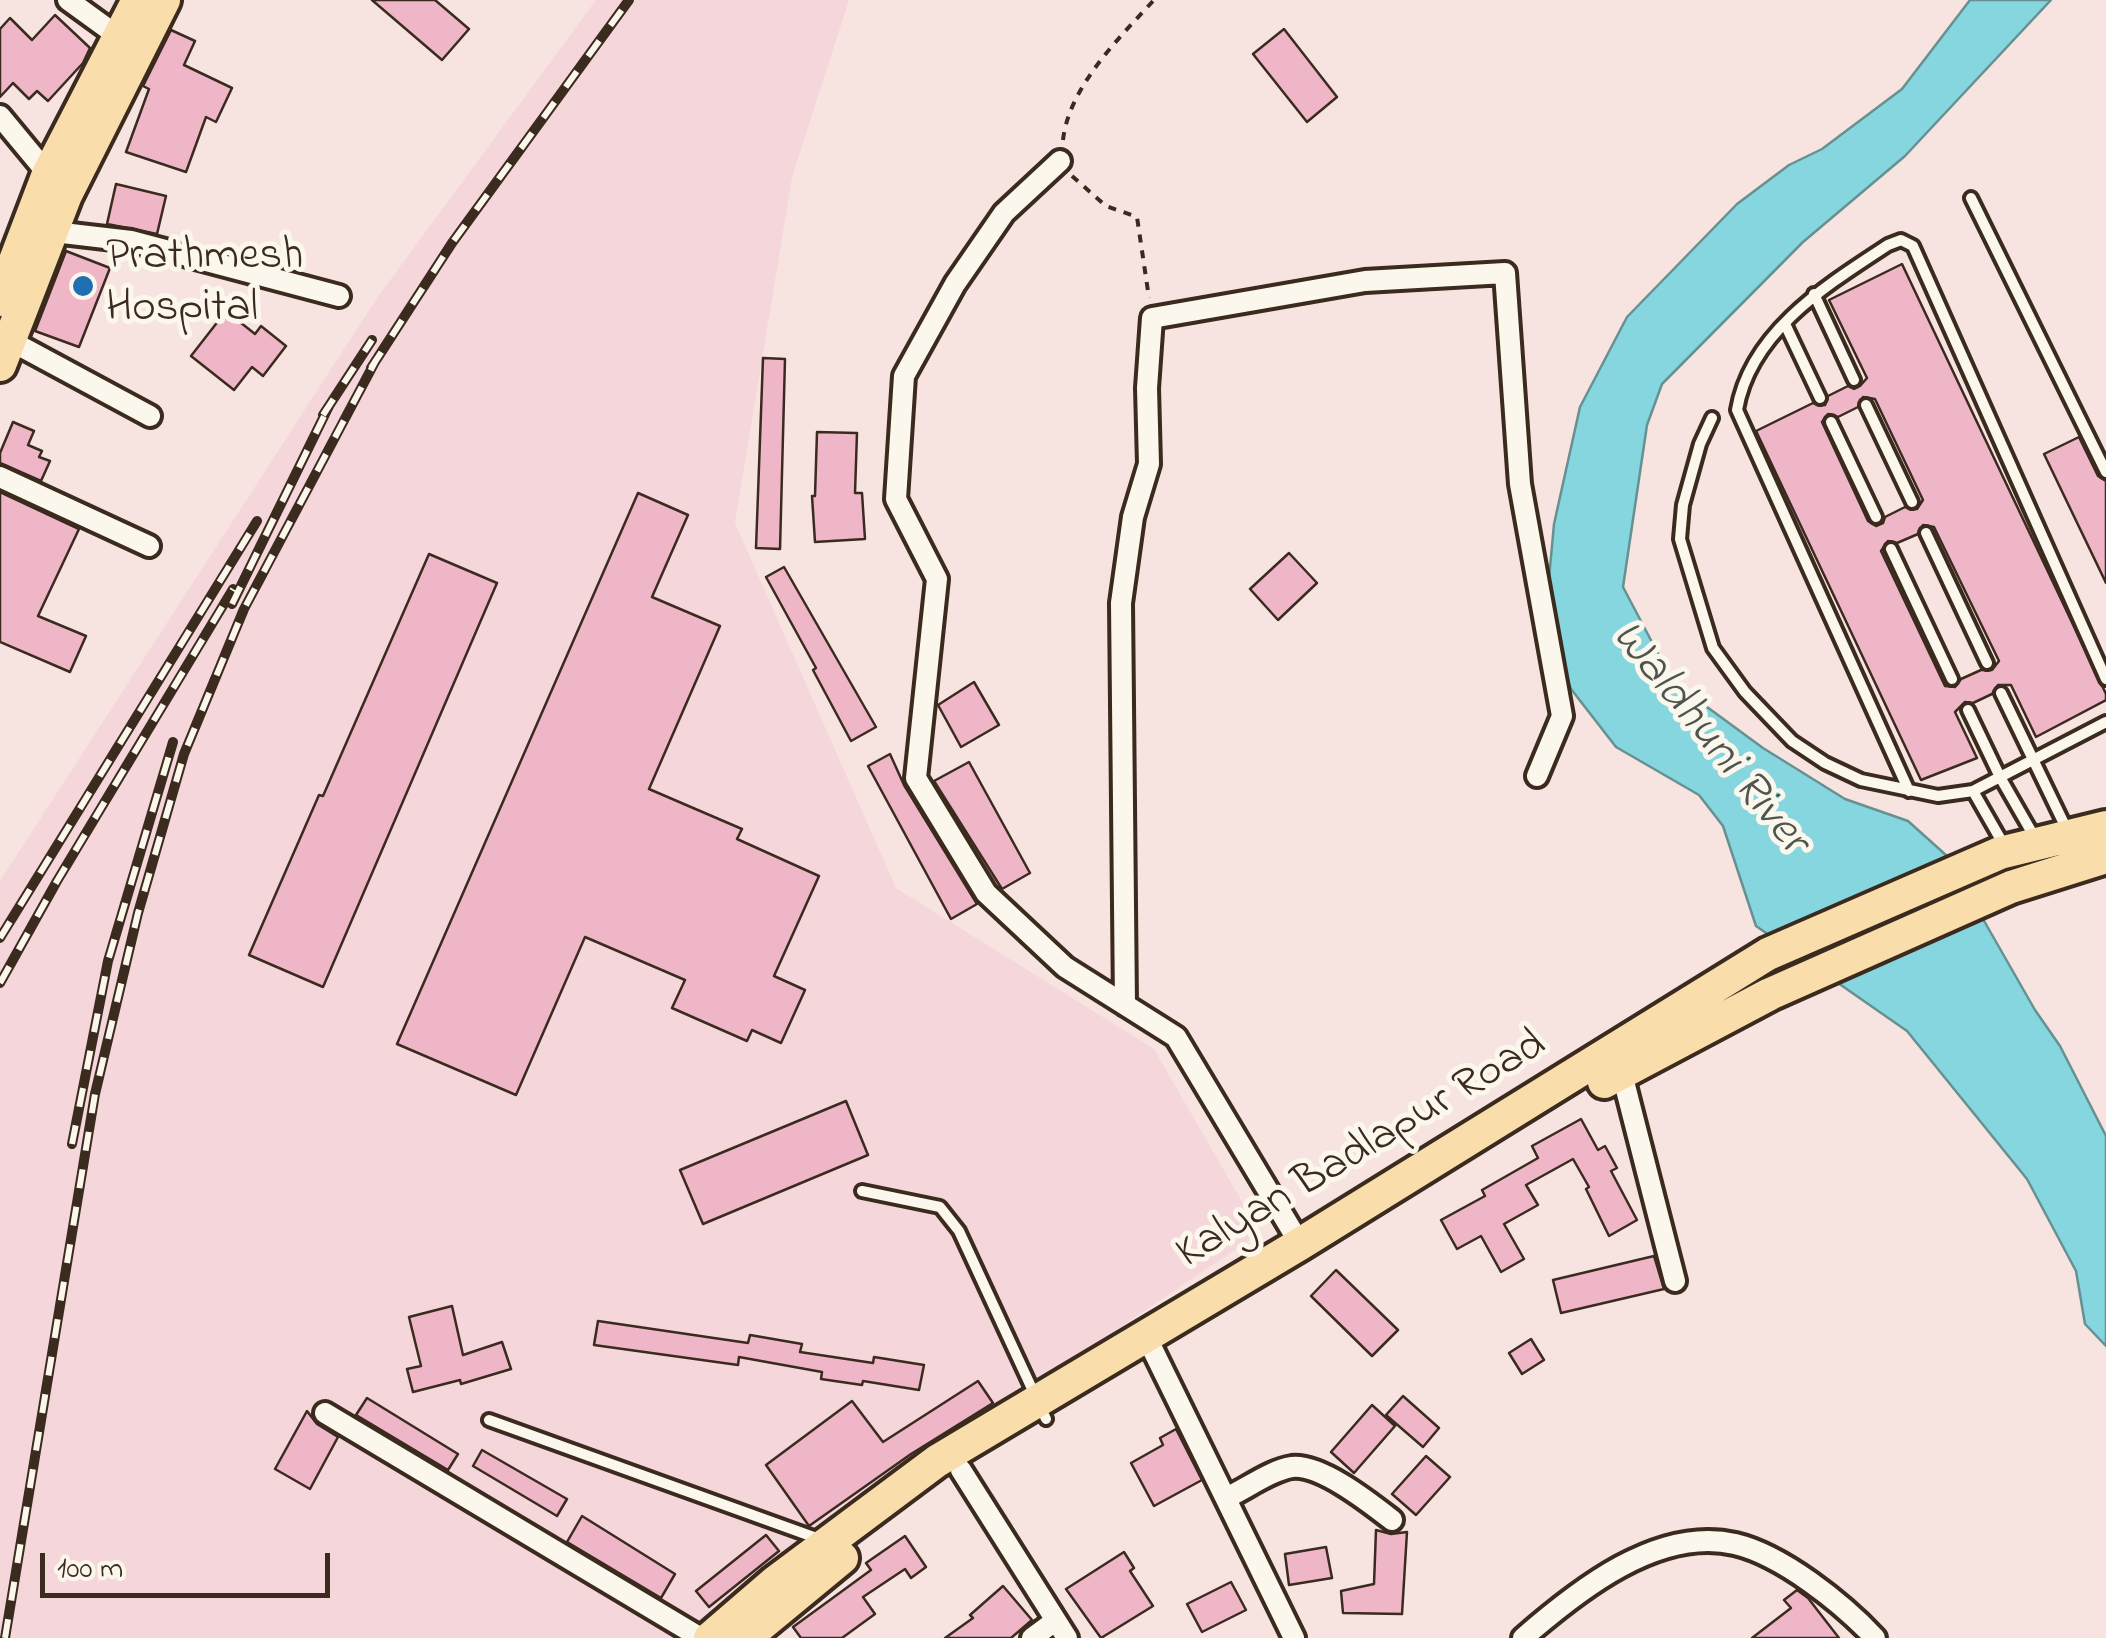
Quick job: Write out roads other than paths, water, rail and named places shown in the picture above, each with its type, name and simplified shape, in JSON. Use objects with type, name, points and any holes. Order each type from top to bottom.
[{"type":"main road","points":[[0,300],[57,184],[138,0]]},
{"type":"main road","points":[[5,352],[54,232],[57,184],[164,0]]},
{"type":"main road","name":"Kalyan Badlapur Road","points":[[1150,1345],[1300,1244],[1619,1061],[1770,994],[2106,827]]},
{"type":"main road","name":"Kalyan Badlapur Road","points":[[710,1638],[774,1582],[936,1461],[1042,1410],[1619,1061],[1768,954],[2044,861]]},
{"type":"main road","name":"Kalyan Badlapur Road","points":[[745,1638],[848,1552],[1042,1410]]},
{"type":"street","points":[[68,0],[119,37]]},
{"type":"street","points":[[0,116],[57,184]]},
{"type":"street","points":[[1060,162],[1004,213],[956,284],[904,376],[896,499],[937,580],[916,778],[986,893],[1065,968],[1176,1036],[1300,1244]]},
{"type":"street","points":[[54,232],[130,240],[339,296]]},
{"type":"street","points":[[1126,1005],[1122,603],[1133,517],[1148,464],[1146,388],[1152,318],[1365,281],[1506,274],[1520,484],[1562,716],[1536,776]]},
{"type":"street","points":[[5,352],[150,416]]},
{"type":"street","points":[[0,477],[149,546]]},
{"type":"street","points":[[1619,1061],[1676,1280]]},
{"type":"street","points":[[1150,1345],[1289,1636]]},
{"type":"street","points":[[325,1413],[701,1638]]},
{"type":"street","points":[[1226,1498],[1292,1467],[1310,1470],[1392,1520]]},
{"type":"street","points":[[961,1470],[1061,1630],[1032,1638]]},
{"type":"street","points":[[1524,1638],[1607,1572],[1696,1542],[1736,1544],[1794,1570],[1854,1616],[1875,1638]]},
{"type":"lane","points":[[1971,198],[2106,472]]},
{"type":"lane","points":[[1908,791],[1737,410],[1747,376],[1785,324],[1814,294],[1888,245],[1901,240],[1913,246],[2106,679]]},
{"type":"lane","points":[[1814,294],[1854,380]]},
{"type":"lane","points":[[1785,324],[1820,398]]},
{"type":"lane","points":[[1866,405],[1912,502]]},
{"type":"lane","points":[[1712,418],[1700,444],[1683,505],[1680,539],[1713,648],[1745,692],[1792,741],[1824,763],[1862,780],[1938,796],[1974,791],[2106,722]]},
{"type":"lane","points":[[1831,422],[1876,517]]},
{"type":"lane","points":[[1926,533],[1987,662]]},
{"type":"lane","points":[[1891,550],[1952,679]]},
{"type":"lane","points":[[2001,693],[2032,760],[2044,861]]},
{"type":"lane","points":[[1968,710],[2044,861]]},
{"type":"lane","points":[[1974,791],[2044,861]]},
{"type":"lane","points":[[862,1191],[940,1207],[959,1231],[1042,1410]]},
{"type":"lane","points":[[489,1420],[828,1542]]},
{"type":"water","name":"Waldhuni River","points":[[1970,0],[2051,0],[1905,156],[1803,242],[1662,384],[1647,425],[1623,587],[1673,682],[1763,748],[1845,799],[1908,821],[1947,856],[2035,1010],[2060,1046],[2106,1136],[2106,1346],[2085,1324],[2076,1271],[2027,1179],[1907,1031],[1756,926],[1723,826],[1699,795],[1616,747],[1571,689],[1545,622],[1554,524],[1580,407],[1627,317],[1737,204],[1789,165],[1822,149],[1902,89]]},
{"type":"railway","points":[[371,368],[452,243],[629,0]]},
{"type":"railway","points":[[323,415],[372,340]]},
{"type":"railway","points":[[5,1638],[95,1094],[138,913],[184,754],[244,609],[376,360]]},
{"type":"railway","points":[[232,604],[329,406]]},
{"type":"railway","points":[[0,938],[257,521]]},
{"type":"railway","points":[[0,983],[233,589]]},
{"type":"railway","points":[[72,1144],[108,961],[173,742]]},
{"type":"place","name":"Prathmesh Hospital","points":[[83,286]]}]
